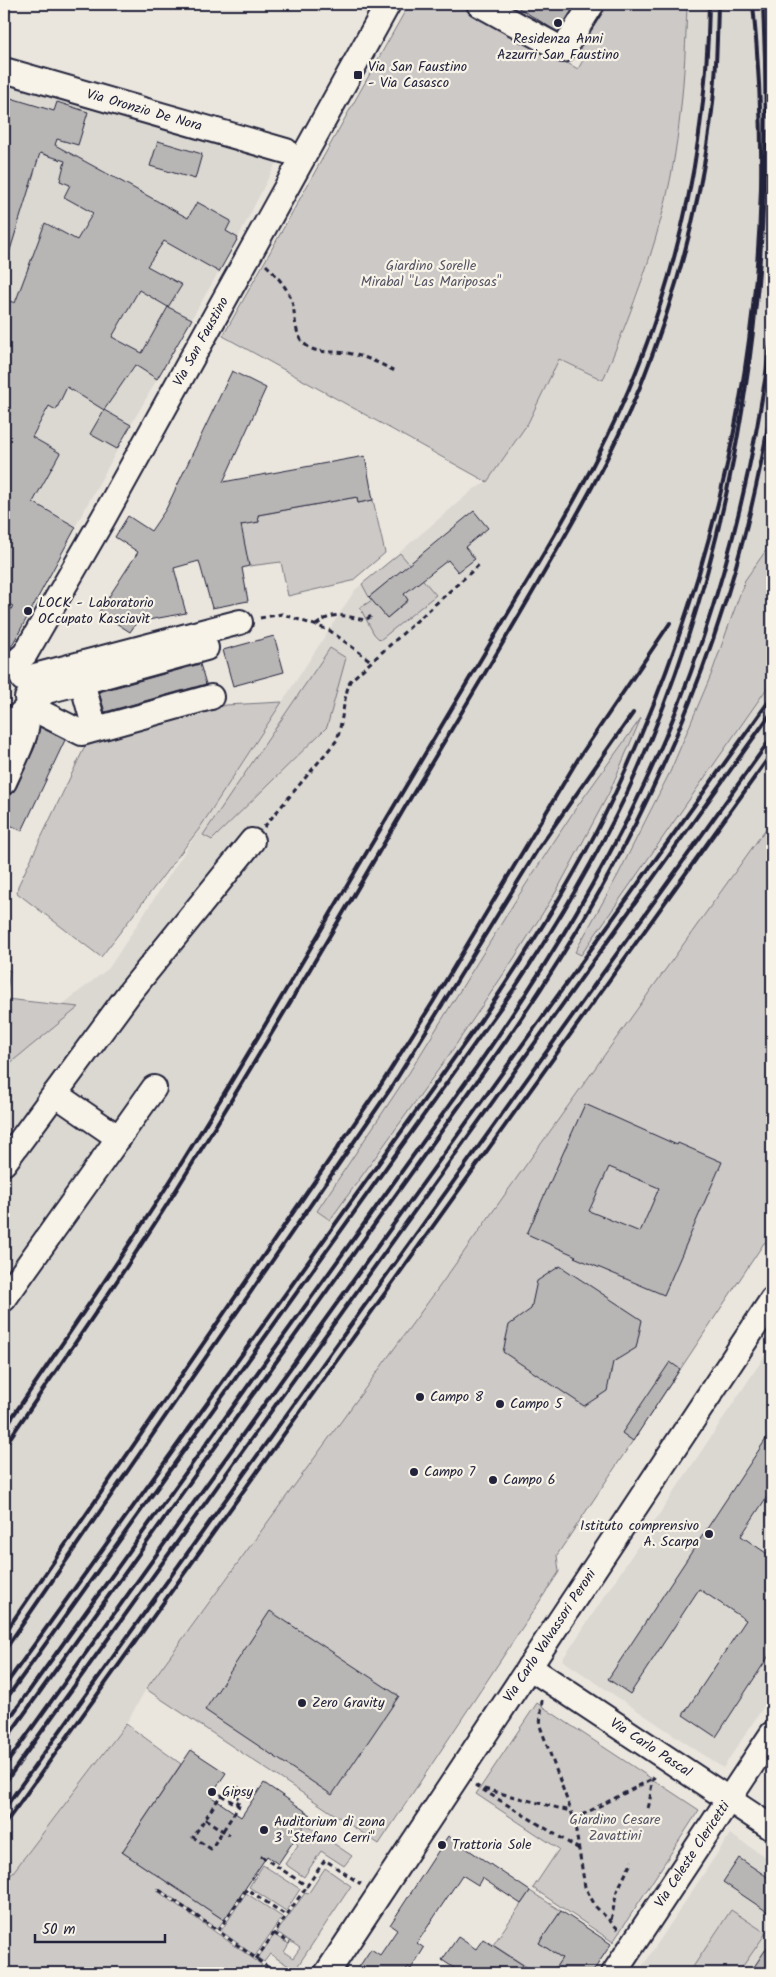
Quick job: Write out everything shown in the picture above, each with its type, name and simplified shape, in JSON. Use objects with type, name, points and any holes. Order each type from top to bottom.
[{"type":"street","name":"Via San Faustino","points":[[14,671],[26,654],[104,517],[388,4]]},
{"type":"street","points":[[480,4],[563,50],[592,4]]},
{"type":"street","name":"Via Oronzio De Nora","points":[[4,70],[286,151]]},
{"type":"street","points":[[4,782],[26,735],[28,706],[14,671],[240,622]]},
{"type":"street","points":[[4,734],[7,726],[46,691],[206,648]]},
{"type":"street","points":[[82,682],[95,729]]},
{"type":"street","points":[[28,706],[82,733],[211,697]]},
{"type":"street","points":[[4,1163],[130,992],[252,841]]},
{"type":"street","points":[[4,1299],[154,1088]]},
{"type":"street","points":[[55,1094],[119,1138]]},
{"type":"street","name":"Via Carlo Valvassori Peroni","points":[[327,1973],[772,1300]]},
{"type":"street","name":"Via Carlo Pascal","points":[[529,1667],[772,1828]]},
{"type":"street","name":"Via Celeste Clericetti","points":[[614,1973],[772,1734]]},
{"type":"path","points":[[264,263],[286,288],[293,304],[299,336],[305,345],[319,350],[353,354],[370,359],[395,371]]},
{"type":"path","points":[[252,841],[337,740],[342,723],[345,694],[350,681],[481,562]]},
{"type":"path","points":[[240,622],[282,614],[330,630],[371,661]]},
{"type":"path","points":[[316,625],[327,616],[339,615],[364,620],[373,615]]},
{"type":"path","points":[[542,1700],[540,1726],[574,1819],[585,1887],[596,1907],[632,1945]]},
{"type":"path","points":[[574,1819],[652,1779],[656,1774]]},
{"type":"path","points":[[648,1808],[651,1801],[652,1779]]},
{"type":"path","points":[[475,1785],[579,1849]]},
{"type":"path","points":[[236,1805],[240,1799],[227,1790],[229,1787],[238,1793],[241,1789],[238,1787]]},
{"type":"path","points":[[480,1788],[571,1811]]},
{"type":"path","points":[[221,1795],[239,1806],[211,1849],[192,1837],[205,1819],[221,1795]]},
{"type":"path","points":[[205,1819],[229,1835]]},
{"type":"path","points":[[261,1856],[307,1886]]},
{"type":"path","points":[[256,1959],[325,1860],[361,1884]]},
{"type":"path","points":[[610,1921],[617,1891],[632,1861]]},
{"type":"path","points":[[218,1931],[247,1889],[286,1916]]},
{"type":"path","points":[[159,1890],[276,1973]]},
{"type":"path","points":[[274,1933],[290,1943]]},
{"type":"shaded area","points":[[334,4],[373,4],[367,14]]},
{"type":"shaded area","points":[[687,4],[772,4],[772,542],[745,580],[711,675],[670,772],[618,875],[576,952],[581,954],[772,681],[772,820],[434,1294],[146,1689],[126,1724],[4,1884],[4,1046],[31,1029],[109,968],[355,590],[474,489],[487,482],[528,423],[559,359],[603,380],[638,295],[662,217],[678,137],[686,44]],"holes":[[[640,721],[609,793],[556,892],[515,957],[449,1055],[330,1220],[318,1211],[409,1073],[519,895],[576,808]]]},
{"type":"shaded area","points":[[4,81],[270,158],[276,163],[238,238],[4,653]]},
{"type":"shaded area","name":"Istituto comprensivo A. Scarpa","points":[[772,1345],[772,1694],[723,1768],[562,1660]]},
{"type":"shaded area","points":[[730,1834],[772,1861],[772,1973],[638,1973]]},
{"type":"green space","name":"Giardino Sorelle Mirabal \"Las Mariposas\"","points":[[409,4],[463,4],[578,69],[586,55],[571,45],[598,4],[687,4],[680,112],[673,166],[667,193],[642,281],[603,380],[559,359],[528,423],[487,482],[223,336]]},
{"type":"green space","points":[[357,497],[358,503],[373,500],[385,553],[352,581],[288,596],[281,562],[249,566],[240,525],[259,522],[258,515]]},
{"type":"green space","points":[[772,542],[772,681],[581,955],[575,952],[618,875],[670,772],[711,675],[745,580]]},
{"type":"green space","points":[[400,553],[436,595],[380,640],[374,634],[360,608],[372,600],[387,618],[408,601],[404,594],[408,590],[396,575],[369,597],[362,584]]},
{"type":"green space","points":[[330,648],[346,658],[327,727],[212,840],[203,835]]},
{"type":"green space","points":[[282,702],[199,829],[101,957],[17,893],[18,886],[88,740],[226,705]]},
{"type":"green space","points":[[641,718],[609,793],[556,892],[449,1055],[330,1220],[317,1211],[409,1073],[519,895],[576,808]]},
{"type":"green space","points":[[772,820],[772,1241],[764,1243],[557,1555],[559,1572],[379,1844],[146,1689],[434,1294]]},
{"type":"green space","points":[[10,970],[6,999],[79,1007],[4,1068],[4,971]]},
{"type":"green space","name":"Giardino Cesare Zavattini","points":[[537,1703],[699,1810],[613,1942],[533,1888],[559,1849],[476,1794]]},
{"type":"green space","points":[[126,1724],[181,1764],[122,1852],[224,1920],[217,1929],[158,1888],[156,1890],[262,1965],[257,1973],[4,1973],[4,1884]]},
{"type":"green space","points":[[305,1824],[352,1856],[344,1866],[321,1851],[304,1877],[285,1864],[298,1845],[294,1841]]},
{"type":"green space","points":[[263,1865],[300,1889],[286,1911],[249,1887]]},
{"type":"green space","points":[[325,1868],[351,1886],[295,1970],[270,1954],[264,1962],[258,1958],[274,1935],[289,1944],[284,1952],[293,1958],[300,1948],[277,1932],[305,1893],[308,1894]]},
{"type":"green space","points":[[530,1891],[561,1911],[539,1943],[562,1958],[552,1973],[536,1973],[493,1945]]},
{"type":"green space","points":[[246,1893],[282,1917],[255,1956],[221,1931]]},
{"type":"green space","points":[[731,1910],[766,1933],[738,1973],[702,1973],[693,1967]]},
{"type":"building","name":"Residenza Anni Azzurri San Faustino","points":[[512,4],[576,4],[558,32]]},
{"type":"building","points":[[4,96],[54,111],[57,102],[88,112],[78,145],[57,139],[55,145],[188,218],[197,202],[231,221],[226,231],[238,238],[219,272],[164,241],[147,266],[182,285],[168,307],[192,319],[157,379],[135,365],[104,410],[67,387],[56,410],[49,406],[32,437],[60,453],[33,502],[76,527],[10,649],[4,654],[4,620],[13,606],[4,602],[4,299],[15,303],[45,223],[77,240],[93,213],[64,197],[70,185],[60,181],[65,161],[40,153],[7,260],[4,260]],"holes":[[[139,290],[168,307],[142,353],[112,337]]]},
{"type":"building","points":[[158,141],[202,154],[195,179],[150,166]]},
{"type":"building","points":[[232,371],[266,388],[223,482],[365,456],[373,500],[358,503],[357,497],[258,515],[259,522],[241,525],[249,566],[242,568],[248,601],[212,608],[199,561],[174,568],[186,613],[137,622],[130,632],[99,612],[138,552],[115,537],[128,516],[151,531],[166,509]]},
{"type":"building","points":[[104,410],[131,425],[117,449],[90,434]]},
{"type":"building","points":[[474,511],[488,528],[465,547],[475,559],[458,572],[448,560],[404,594],[408,600],[387,618],[369,597]]},
{"type":"building","points":[[274,636],[284,672],[233,686],[223,650]]},
{"type":"building","points":[[200,664],[206,684],[105,712],[99,692]]},
{"type":"building","points":[[40,727],[65,740],[22,831],[4,822],[4,800],[16,788],[35,747]]},
{"type":"building","points":[[585,1104],[677,1145],[678,1143],[722,1162],[664,1295],[574,1257],[576,1256],[527,1234]],"holes":[[[609,1167],[659,1188],[640,1232],[589,1211]]]},
{"type":"building","points":[[560,1266],[642,1320],[636,1348],[613,1362],[607,1391],[584,1406],[503,1352],[509,1325],[531,1309],[537,1281]]},
{"type":"building","points":[[670,1362],[680,1369],[633,1441],[622,1433]]},
{"type":"building","points":[[772,1430],[772,1489],[741,1536],[772,1557],[772,1651],[716,1737],[683,1715],[746,1620],[699,1589],[630,1694],[608,1679]]},
{"type":"building","name":"Zero Gravity","points":[[270,1611],[399,1696],[332,1795],[205,1710]]},
{"type":"building","points":[[191,1750],[226,1773],[210,1796],[241,1817],[264,1783],[311,1815],[278,1864],[267,1856],[224,1920],[122,1852]]},
{"type":"building","points":[[448,1836],[530,1891],[521,1904],[482,1878],[478,1885],[462,1875],[417,1943],[424,1948],[411,1969],[408,1967],[404,1973],[355,1973],[371,1949],[380,1955],[397,1930],[390,1925]]},
{"type":"building","points":[[739,1858],[772,1880],[772,1915],[723,1882]]},
{"type":"building","points":[[561,1911],[611,1944],[592,1973],[552,1973],[562,1958],[539,1943]]},
{"type":"building","points":[[458,1937],[476,1949],[483,1939],[523,1965],[517,1973],[451,1973],[454,1968],[442,1960]]},
{"type":"building","points":[[772,1940],[772,1973],[750,1973]]},
{"type":"railway","points":[[4,1429],[143,1224],[270,1018],[546,549],[598,456],[641,359],[670,273],[681,229],[691,184],[704,95],[709,4]]},
{"type":"railway","points":[[4,1447],[132,1259],[232,1099],[521,611],[605,462],[629,412],[652,356],[683,259],[699,193],[712,111],[718,4]]},
{"type":"railway","points":[[4,1687],[482,1019],[555,906],[604,817],[618,787],[649,716],[676,643],[700,569],[720,494],[736,418],[749,342],[757,265],[761,187],[760,96],[753,4]]},
{"type":"railway","points":[[4,1702],[516,986],[575,891],[627,793],[666,700],[698,604],[724,506],[743,407],[756,307],[763,206],[766,105],[763,4]]},
{"type":"railway","points":[[4,1726],[478,1065],[520,1003],[579,909],[632,810],[658,753],[682,695],[703,636],[738,516],[752,454],[772,331]]},
{"type":"railway","points":[[4,1742],[498,1052],[548,978],[594,902],[636,823],[673,743],[705,660],[733,576],[755,490],[772,402]]},
{"type":"railway","points":[[768,528],[772,521]]},
{"type":"railway","points":[[4,1634],[382,1083],[433,1002],[578,759],[670,623]]},
{"type":"railway","points":[[4,1767],[772,697]]},
{"type":"railway","points":[[4,1784],[772,712]]},
{"type":"railway","points":[[4,1651],[391,1088],[538,849],[633,713]]},
{"type":"railway","points":[[4,1809],[772,737]]},
{"type":"railway","points":[[4,1825],[772,753]]},
{"type":"place","name":"Residenza Anni Azzurri San Faustino","points":[[558,23]]},
{"type":"place","name":"Via San Faustino - Via Casasco","points":[[358,75]]},
{"type":"place","name":"LOCK - Laboratorio OCcupato Kasciavìt","points":[[28,611]]},
{"type":"place","name":"Campo 8","points":[[420,1397]]},
{"type":"place","name":"Campo 5","points":[[500,1404]]},
{"type":"place","name":"Campo 7","points":[[414,1472]]},
{"type":"place","name":"Campo 6","points":[[493,1480]]},
{"type":"place","name":"Istituto comprensivo A. Scarpa","points":[[709,1534]]},
{"type":"place","name":"Zero Gravity","points":[[302,1703]]},
{"type":"place","name":"Gipsy","points":[[212,1792]]},
{"type":"place","name":"Auditorium di zona 3 \"Stefano Cerri\"","points":[[264,1830]]},
{"type":"place","name":"Trattoria Sole","points":[[442,1845]]}]
